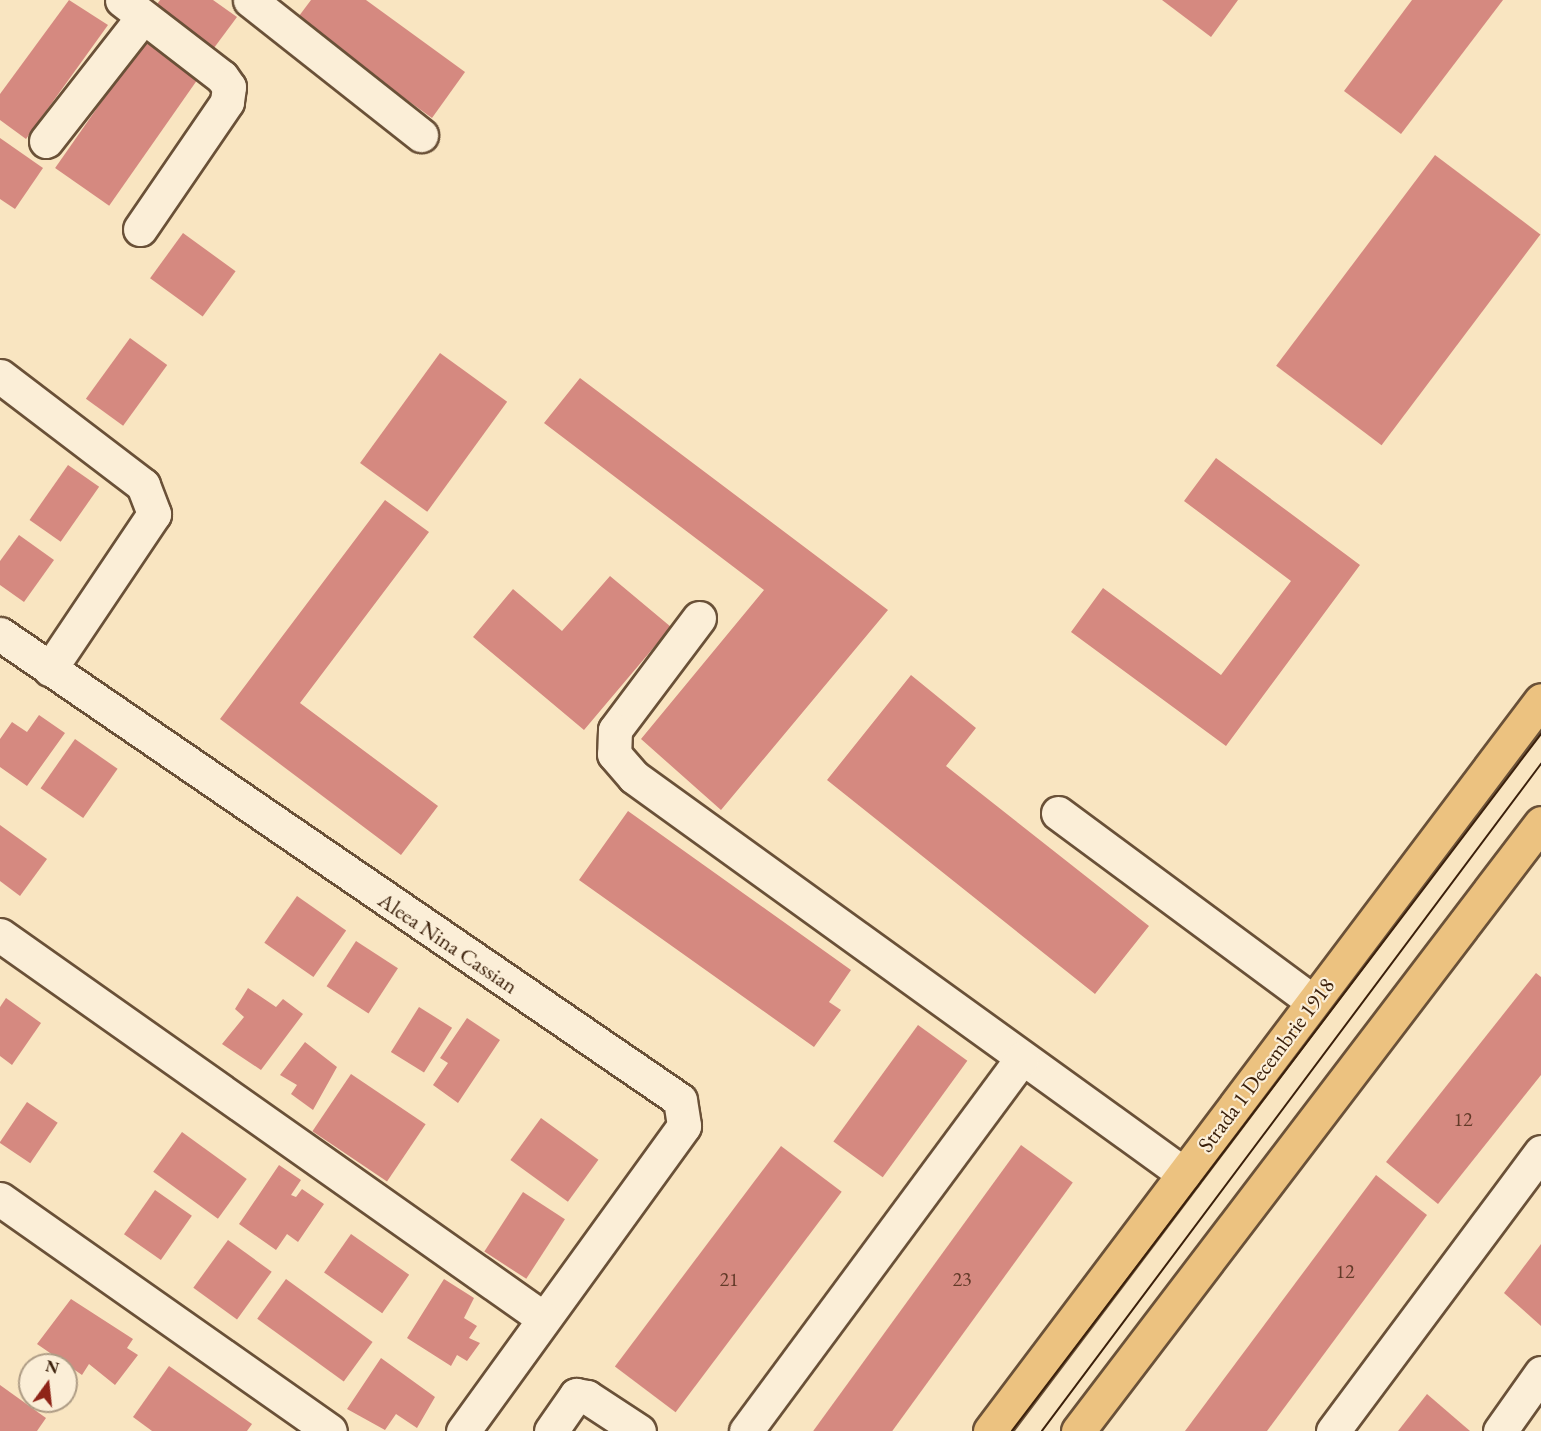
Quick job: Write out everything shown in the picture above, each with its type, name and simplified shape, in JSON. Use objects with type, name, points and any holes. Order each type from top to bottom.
[{"type":"main road","name":"Strada 1 Decembrie 1918","points":[[990,1431],[1541,700]]},
{"type":"main road","points":[[1078,1431],[1541,823]]},
{"type":"street","points":[[250,0],[421,135]]},
{"type":"street","points":[[46,141],[133,9],[222,77],[229,87],[227,102],[140,229]]},
{"type":"street","points":[[0,376],[143,485],[154,514],[50,669]]},
{"type":"street","points":[[699,618],[615,730],[614,754],[634,777],[1184,1174]]},
{"type":"street","name":"Aleea Nina Cassian","points":[[0,634],[680,1100],[684,1126],[463,1431]]},
{"type":"street","points":[[1058,813],[1313,1002]]},
{"type":"street","points":[[0,935],[543,1318]]},
{"type":"street","points":[[746,1431],[1022,1058]]},
{"type":"street","points":[[1333,1431],[1541,1152]]},
{"type":"street","points":[[0,1199],[330,1431]]},
{"type":"street","points":[[1500,1431],[1541,1373]]},
{"type":"street","points":[[551,1431],[576,1395],[587,1397],[639,1431]]},
{"type":"building","points":[[69,0],[108,25],[26,139],[0,120],[0,94]]},
{"type":"building","points":[[160,0],[213,0],[237,17],[208,56],[150,14]]},
{"type":"building","points":[[311,0],[366,0],[465,72],[432,118],[296,20]]},
{"type":"building","points":[[1162,0],[1238,0],[1211,37]]},
{"type":"building","points":[[1412,0],[1503,0],[1401,134],[1344,91]]},
{"type":"building","points":[[144,41],[198,79],[109,206],[55,168]]},
{"type":"building","points":[[0,138],[43,168],[15,209],[0,199]]},
{"type":"building","points":[[1435,155],[1540,234],[1382,445],[1276,366]]},
{"type":"building","points":[[183,233],[236,271],[203,317],[150,278]]},
{"type":"building","points":[[130,338],[167,365],[123,426],[86,399]]},
{"type":"building","points":[[440,353],[507,402],[427,512],[360,463]]},
{"type":"building","points":[[580,378],[888,610],[721,810],[641,739],[764,590],[544,423]]},
{"type":"building","points":[[1216,458],[1360,565],[1226,746],[1071,632],[1103,588],[1221,675],[1291,581],[1184,501]]},
{"type":"building","points":[[68,465],[99,487],[61,542],[30,520]]},
{"type":"building","points":[[385,500],[429,532],[300,703],[438,806],[401,855],[220,719]]},
{"type":"building","points":[[19,535],[54,560],[24,602],[0,585],[0,561]]},
{"type":"building","points":[[610,576],[671,627],[584,730],[473,637],[513,589],[562,631]]},
{"type":"building","points":[[911,675],[976,728],[946,766],[1149,926],[1095,994],[827,780]]},
{"type":"building","points":[[39,715],[65,733],[27,786],[0,767],[0,739],[12,722],[27,732]]},
{"type":"building","points":[[75,739],[118,769],[83,818],[41,788]]},
{"type":"building","points":[[628,811],[851,970],[829,1002],[841,1010],[814,1047],[579,880]]},
{"type":"building","points":[[0,825],[47,859],[20,896],[0,881]]},
{"type":"building","points":[[297,896],[346,930],[313,977],[264,943]]},
{"type":"building","points":[[356,941],[398,968],[369,1014],[327,986]]},
{"type":"building","points":[[1536,973],[1541,977],[1541,1075],[1438,1204],[1386,1162]]},
{"type":"building","points":[[248,988],[276,1007],[283,999],[303,1014],[261,1070],[222,1044],[244,1017],[235,1009]]},
{"type":"building","points":[[6,998],[41,1023],[12,1065],[0,1056],[0,1007]]},
{"type":"building","points":[[419,1007],[452,1028],[424,1073],[391,1052]]},
{"type":"building","points":[[467,1018],[500,1040],[458,1103],[433,1085],[448,1063],[440,1058]]},
{"type":"building","points":[[918,1025],[967,1061],[883,1177],[833,1141]]},
{"type":"building","points":[[305,1042],[337,1067],[313,1110],[291,1094],[297,1085],[280,1075]]},
{"type":"building","points":[[351,1074],[426,1124],[387,1182],[312,1131]]},
{"type":"building","points":[[27,1102],[58,1123],[30,1163],[0,1143]]},
{"type":"building","points":[[541,1118],[598,1160],[568,1202],[510,1160]]},
{"type":"building","points":[[182,1132],[247,1179],[218,1219],[153,1172]]},
{"type":"building","points":[[1021,1145],[1073,1183],[892,1431],[813,1431]]},
{"type":"building","points":[[781,1146],[842,1192],[676,1412],[615,1366]]},
{"type":"building","points":[[279,1165],[301,1180],[291,1195],[296,1197],[302,1189],[324,1204],[298,1242],[287,1234],[276,1250],[239,1224]]},
{"type":"building","points":[[1376,1175],[1427,1215],[1267,1431],[1185,1431]]},
{"type":"building","points":[[155,1190],[192,1216],[161,1260],[124,1234]]},
{"type":"building","points":[[523,1192],[565,1219],[526,1279],[484,1252]]},
{"type":"building","points":[[351,1234],[409,1275],[382,1313],[324,1273]]},
{"type":"building","points":[[228,1240],[272,1272],[237,1319],[193,1288]]},
{"type":"building","points":[[1541,1244],[1541,1326],[1504,1293]]},
{"type":"building","points":[[286,1279],[373,1342],[344,1382],[257,1319]]},
{"type":"building","points":[[444,1279],[474,1298],[464,1318],[477,1326],[469,1338],[480,1343],[467,1361],[457,1355],[451,1366],[407,1338]]},
{"type":"building","points":[[71,1299],[133,1339],[127,1348],[138,1355],[115,1385],[89,1364],[82,1375],[78,1372],[78,1353],[50,1353],[37,1344]]},
{"type":"building","points":[[381,1358],[435,1397],[417,1428],[396,1414],[385,1430],[347,1409]]},
{"type":"building","points":[[169,1366],[252,1424],[247,1431],[152,1431],[133,1417]]},
{"type":"building","points":[[0,1385],[18,1398],[18,1413],[39,1413],[46,1418],[37,1431],[0,1431]]},
{"type":"building","points":[[1427,1394],[1470,1431],[1398,1431]]},
{"type":"tram line","points":[[1012,1431],[1541,734]]},
{"type":"tram line","points":[[1042,1431],[1541,764]]}]
